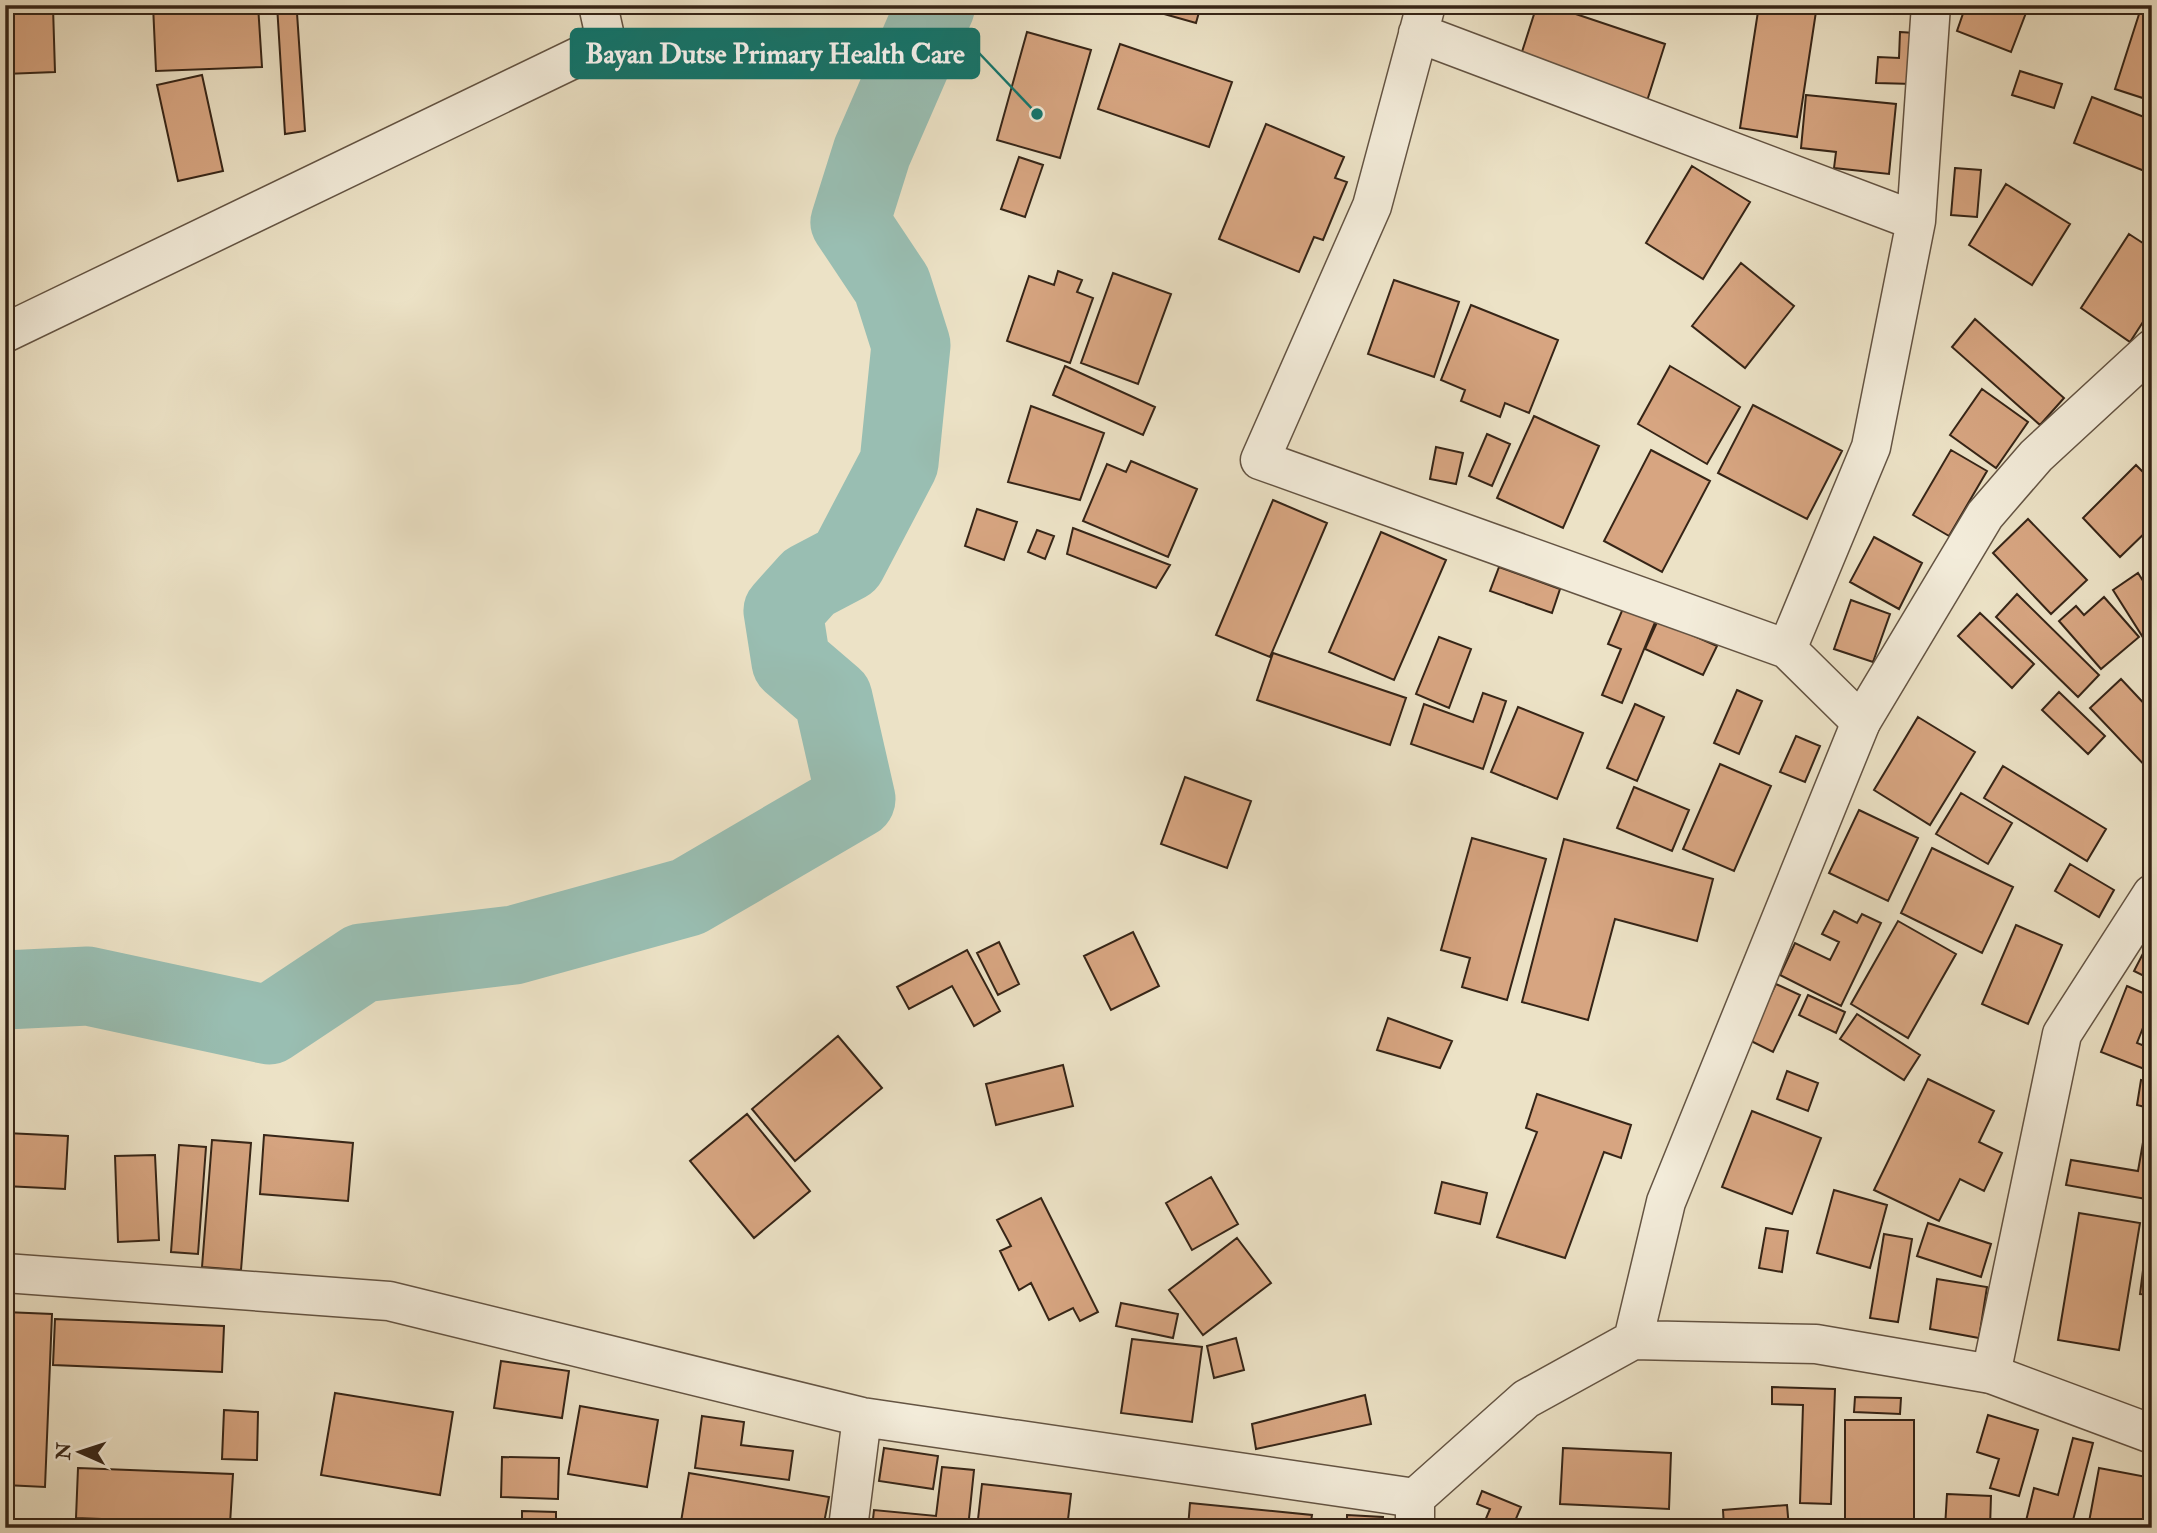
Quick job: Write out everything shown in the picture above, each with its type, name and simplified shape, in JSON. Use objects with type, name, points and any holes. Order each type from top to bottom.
[{"type":"street","points":[[5,333],[590,51],[604,32],[598,5]]},
{"type":"street","points":[[1787,649],[1871,447],[1916,221],[1931,5]]},
{"type":"street","points":[[1861,722],[1787,649],[1260,460],[1371,206],[1422,19],[1916,221]]},
{"type":"street","points":[[1633,1340],[1666,1202],[1861,722],[1985,515],[2036,456],[2152,349]]},
{"type":"street","points":[[1991,1374],[2062,1034],[2152,894]]},
{"type":"street","points":[[5,1273],[389,1301],[862,1417],[1415,1513],[1526,1399],[1633,1340],[1816,1344],[1991,1374],[2152,1434]]},
{"type":"street","points":[[848,1528],[862,1417]]},
{"type":"building","points":[[153,5],[258,5],[262,67],[156,71]]},
{"type":"building","points":[[277,5],[325,5],[325,9],[297,13],[305,131],[285,134]]},
{"type":"building","points":[[1151,5],[1201,5],[1196,23],[1150,10]]},
{"type":"building","points":[[1537,5],[1549,5],[1665,44],[1647,101],[1520,58]]},
{"type":"building","points":[[1759,5],[1817,5],[1797,137],[1740,128]]},
{"type":"building","points":[[1966,5],[2029,5],[2011,52],[1957,31]]},
{"type":"building","points":[[53,7],[55,72],[5,74],[5,9]]},
{"type":"building","points":[[2141,8],[2152,12],[2152,101],[2115,89]]},
{"type":"building","points":[[1027,32],[1091,50],[1060,158],[997,140]]},
{"type":"building","points":[[1900,32],[1915,33],[1913,84],[1876,83],[1878,57],[1899,58]]},
{"type":"building","points":[[1120,44],[1232,82],[1209,147],[1098,109]]},
{"type":"building","points":[[2020,71],[2062,84],[2054,108],[2012,95]]},
{"type":"building","points":[[202,75],[223,171],[178,181],[157,85]]},
{"type":"building","points":[[1806,95],[1896,104],[1889,174],[1834,168],[1836,152],[1801,148]]},
{"type":"building","points":[[2092,97],[2152,120],[2152,174],[2074,143]]},
{"type":"building","points":[[1266,124],[1344,157],[1335,178],[1347,182],[1323,240],[1314,237],[1299,272],[1219,239]]},
{"type":"building","points":[[1019,157],[1043,165],[1025,217],[1001,209]]},
{"type":"building","points":[[1692,166],[1750,202],[1703,279],[1646,243]]},
{"type":"building","points":[[1955,168],[1981,170],[1977,217],[1951,215]]},
{"type":"building","points":[[2006,184],[2070,224],[2032,285],[1969,245]]},
{"type":"building","points":[[2129,234],[2152,249],[2152,308],[2130,342],[2081,308]]},
{"type":"building","points":[[1741,263],[1794,306],[1745,368],[1692,326]]},
{"type":"building","points":[[1058,271],[1082,280],[1077,292],[1093,298],[1070,363],[1007,341],[1029,276],[1054,285]]},
{"type":"building","points":[[1113,273],[1171,294],[1138,384],[1081,363]]},
{"type":"building","points":[[1394,280],[1459,302],[1434,377],[1368,354]]},
{"type":"building","points":[[1471,305],[1558,340],[1529,413],[1505,403],[1500,417],[1461,401],[1465,390],[1441,380]]},
{"type":"building","points":[[1975,319],[2064,398],[2040,425],[1952,347]]},
{"type":"building","points":[[1065,366],[1155,407],[1143,435],[1053,395]]},
{"type":"building","points":[[1670,366],[1740,407],[1707,464],[1638,424]]},
{"type":"building","points":[[1982,389],[2028,422],[1996,468],[1950,435]]},
{"type":"building","points":[[1753,405],[1842,451],[1807,519],[1718,473]]},
{"type":"building","points":[[1031,406],[1104,433],[1080,500],[1008,482]]},
{"type":"building","points":[[1534,416],[1599,446],[1563,528],[1497,498]]},
{"type":"building","points":[[1487,434],[1510,444],[1492,486],[1469,476]]},
{"type":"building","points":[[1436,447],[1463,453],[1456,484],[1430,479]]},
{"type":"building","points":[[1651,450],[1710,481],[1662,572],[1604,541]]},
{"type":"building","points":[[1951,450],[1987,471],[1949,536],[1913,515]]},
{"type":"building","points":[[1131,461],[1197,489],[1168,557],[1083,521],[1107,464],[1126,472]]},
{"type":"building","points":[[2136,465],[2152,481],[2152,526],[2120,557],[2083,518]]},
{"type":"building","points":[[1273,500],[1327,523],[1270,657],[1216,635]]},
{"type":"building","points":[[977,509],[1017,522],[1004,560],[965,546]]},
{"type":"building","points":[[2028,519],[2087,580],[2051,614],[1993,553]]},
{"type":"building","points":[[1073,528],[1170,565],[1156,588],[1067,554]]},
{"type":"building","points":[[1037,530],[1054,536],[1045,559],[1028,552]]},
{"type":"building","points":[[1381,532],[1446,560],[1394,680],[1329,652]]},
{"type":"building","points":[[1874,537],[1922,563],[1899,609],[1850,582]]},
{"type":"building","points":[[1499,567],[1560,589],[1552,613],[1490,591]]},
{"type":"building","points":[[2138,573],[2152,595],[2152,634],[2144,639],[2113,590]]},
{"type":"building","points":[[2017,594],[2099,675],[2078,697],[1996,617]]},
{"type":"building","points":[[2104,597],[2139,637],[2101,669],[2059,621],[2076,606],[2084,615]]},
{"type":"building","points":[[1851,600],[1890,614],[1873,662],[1834,649]]},
{"type":"building","points":[[1624,606],[1656,620],[1622,703],[1602,695],[1621,649],[1608,644]]},
{"type":"building","points":[[1980,613],[2034,664],[2012,688],[1958,636]]},
{"type":"building","points":[[1658,620],[1717,646],[1703,675],[1645,649]]},
{"type":"building","points":[[1439,637],[1471,649],[1449,708],[1416,694]]},
{"type":"building","points":[[1273,653],[1406,698],[1390,745],[1257,700]]},
{"type":"building","points":[[2121,679],[2152,712],[2152,773],[2090,708]]},
{"type":"building","points":[[1737,690],[1762,701],[1739,754],[1714,743]]},
{"type":"building","points":[[2059,692],[2105,736],[2088,754],[2042,710]]},
{"type":"building","points":[[1483,693],[1506,701],[1483,769],[1411,744],[1424,704],[1473,722]]},
{"type":"building","points":[[1635,704],[1664,717],[1637,781],[1607,768]]},
{"type":"building","points":[[1518,707],[1583,733],[1557,799],[1491,772]]},
{"type":"building","points":[[1918,717],[1975,752],[1930,825],[1874,790]]},
{"type":"building","points":[[1796,736],[1820,746],[1805,782],[1780,772]]},
{"type":"building","points":[[1720,764],[1771,786],[1734,871],[1683,849]]},
{"type":"building","points":[[2003,766],[2106,829],[2087,861],[1984,798]]},
{"type":"building","points":[[1185,777],[1251,801],[1227,868],[1161,844]]},
{"type":"building","points":[[1634,787],[1689,810],[1672,851],[1617,828]]},
{"type":"building","points":[[1961,793],[2012,823],[1988,864],[1936,834]]},
{"type":"building","points":[[1859,810],[1918,838],[1888,901],[1829,873]]},
{"type":"building","points":[[1472,838],[1546,859],[1507,1000],[1462,987],[1470,958],[1441,950]]},
{"type":"building","points":[[1564,839],[1713,879],[1697,941],[1615,919],[1588,1020],[1522,1002]]},
{"type":"building","points":[[1932,848],[2013,887],[1982,953],[1901,913]]},
{"type":"building","points":[[2070,864],[2114,890],[2099,917],[2055,891]]},
{"type":"building","points":[[1834,911],[1857,923],[1862,914],[1881,923],[1841,1006],[1780,975],[1795,943],[1830,960],[1839,942],[1822,934]]},
{"type":"building","points":[[1898,921],[1956,954],[1908,1038],[1851,1004]]},
{"type":"building","points":[[2016,925],[2062,945],[2028,1024],[1982,1004]]},
{"type":"building","points":[[1133,932],[1159,986],[1111,1010],[1084,956]]},
{"type":"building","points":[[2152,936],[2152,980],[2134,971]]},
{"type":"building","points":[[999,942],[1019,984],[998,995],[977,953]]},
{"type":"building","points":[[967,950],[1000,1011],[974,1026],[952,986],[909,1009],[897,987]]},
{"type":"building","points":[[1776,984],[1800,995],[1773,1052],[1749,1040]]},
{"type":"building","points":[[2127,986],[2152,997],[2152,1005],[2137,1043],[2152,1049],[2152,1072],[2101,1052]]},
{"type":"building","points":[[1808,995],[1845,1012],[1836,1033],[1799,1015]]},
{"type":"building","points":[[1857,1014],[1920,1055],[1904,1080],[1840,1039]]},
{"type":"building","points":[[1388,1018],[1452,1041],[1440,1068],[1377,1050]]},
{"type":"building","points":[[838,1036],[882,1088],[795,1161],[752,1109]]},
{"type":"building","points":[[1063,1065],[1073,1106],[996,1125],[986,1084]]},
{"type":"building","points":[[1787,1071],[1818,1083],[1808,1111],[1777,1099]]},
{"type":"building","points":[[1928,1079],[1994,1111],[1979,1142],[2002,1153],[1984,1191],[1960,1179],[1939,1221],[1874,1190]]},
{"type":"building","points":[[2141,1080],[2152,1082],[2152,1200],[2066,1185],[2071,1160],[2138,1171],[2149,1108],[2137,1105]]},
{"type":"building","points":[[1537,1094],[1631,1125],[1621,1158],[1604,1152],[1565,1258],[1497,1237],[1537,1132],[1526,1128]]},
{"type":"building","points":[[1752,1111],[1821,1138],[1792,1214],[1722,1187]]},
{"type":"building","points":[[747,1114],[810,1191],[754,1238],[690,1161]]},
{"type":"building","points":[[6,1133],[68,1136],[65,1189],[5,1186]]},
{"type":"building","points":[[264,1135],[353,1143],[348,1201],[260,1194]]},
{"type":"building","points":[[212,1140],[251,1143],[241,1270],[202,1267]]},
{"type":"building","points":[[179,1145],[206,1147],[198,1254],[171,1252]]},
{"type":"building","points":[[155,1155],[159,1240],[118,1242],[115,1156]]},
{"type":"building","points":[[1211,1177],[1238,1224],[1192,1250],[1166,1203]]},
{"type":"building","points":[[1442,1182],[1487,1193],[1480,1224],[1435,1213]]},
{"type":"building","points":[[1834,1190],[1887,1205],[1870,1268],[1817,1253]]},
{"type":"building","points":[[1041,1198],[1098,1312],[1080,1321],[1073,1308],[1049,1320],[1031,1283],[1019,1290],[1000,1251],[1011,1246],[997,1220]]},
{"type":"building","points":[[2079,1213],[2140,1223],[2119,1350],[2058,1340]]},
{"type":"building","points":[[1928,1223],[1991,1244],[1981,1277],[1917,1256]]},
{"type":"building","points":[[2149,1223],[2152,1223],[2152,1295],[2140,1294]]},
{"type":"building","points":[[1766,1228],[1788,1231],[1782,1272],[1759,1268]]},
{"type":"building","points":[[1884,1234],[1912,1239],[1898,1322],[1870,1318]]},
{"type":"building","points":[[1237,1238],[1271,1283],[1203,1335],[1169,1290]]},
{"type":"building","points":[[1937,1279],[1987,1287],[1979,1338],[1930,1329]]},
{"type":"building","points":[[1121,1303],[1178,1314],[1173,1338],[1116,1326]]},
{"type":"building","points":[[5,1312],[52,1314],[45,1487],[5,1485]]},
{"type":"building","points":[[55,1319],[224,1326],[222,1372],[53,1365]]},
{"type":"building","points":[[1236,1338],[1244,1370],[1214,1378],[1207,1346]]},
{"type":"building","points":[[1132,1339],[1202,1347],[1192,1422],[1121,1413]]},
{"type":"building","points":[[501,1361],[569,1371],[562,1418],[494,1408]]},
{"type":"building","points":[[1772,1387],[1835,1389],[1831,1504],[1800,1503],[1803,1405],[1772,1404]]},
{"type":"building","points":[[335,1393],[453,1412],[440,1495],[321,1475]]},
{"type":"building","points":[[1365,1395],[1371,1424],[1256,1449],[1252,1424]]},
{"type":"building","points":[[1855,1397],[1901,1398],[1900,1414],[1854,1412]]},
{"type":"building","points":[[580,1406],[658,1420],[647,1487],[568,1474]]},
{"type":"building","points":[[224,1410],[258,1412],[257,1460],[222,1459]]},
{"type":"building","points":[[1988,1415],[2038,1430],[2019,1496],[1990,1488],[1999,1459],[1977,1452]]},
{"type":"building","points":[[702,1416],[744,1422],[741,1445],[793,1451],[789,1480],[695,1468]]},
{"type":"building","points":[[1845,1420],[1914,1420],[1914,1528],[1845,1528]]},
{"type":"building","points":[[2073,1438],[2093,1443],[2071,1528],[2034,1528],[2025,1525],[2034,1488],[2058,1495]]},
{"type":"building","points":[[884,1448],[938,1456],[933,1489],[879,1481]]},
{"type":"building","points":[[1563,1448],[1671,1453],[1669,1509],[1560,1504]]},
{"type":"building","points":[[502,1457],[559,1458],[558,1499],[501,1497]]},
{"type":"building","points":[[942,1467],[974,1470],[968,1528],[872,1528],[874,1510],[936,1516]]},
{"type":"building","points":[[78,1468],[233,1474],[230,1524],[76,1518]]},
{"type":"building","points":[[2099,1468],[2152,1478],[2144,1528],[2119,1528],[2089,1522]]},
{"type":"building","points":[[689,1473],[829,1497],[823,1528],[680,1528]]},
{"type":"building","points":[[982,1484],[1071,1494],[1067,1528],[977,1528]]},
{"type":"building","points":[[1482,1491],[1521,1507],[1512,1528],[1482,1528],[1490,1509],[1477,1504]]},
{"type":"building","points":[[1947,1494],[1991,1496],[1990,1528],[1945,1528]]},
{"type":"building","points":[[1190,1503],[1312,1515],[1310,1528],[1188,1528]]},
{"type":"building","points":[[1787,1505],[1789,1528],[1724,1528],[1723,1510]]},
{"type":"building","points":[[522,1511],[556,1512],[556,1528],[522,1528]]},
{"type":"building","points":[[1347,1515],[1383,1517],[1382,1528],[1347,1528]]},
{"type":"building","points":[[577,1520],[615,1528],[575,1528]]},
{"type":"waterway","points":[[5,990],[88,986],[269,1025],[362,963],[514,945],[688,897],[856,799],[833,698],[791,662],[783,611],[809,582],[847,562],[899,463],[911,345],[892,285],[850,222],[872,152],[936,5]]},
{"type":"place","name":"Bayan Dutse Primary Health Care","points":[[1037,114]]}]
